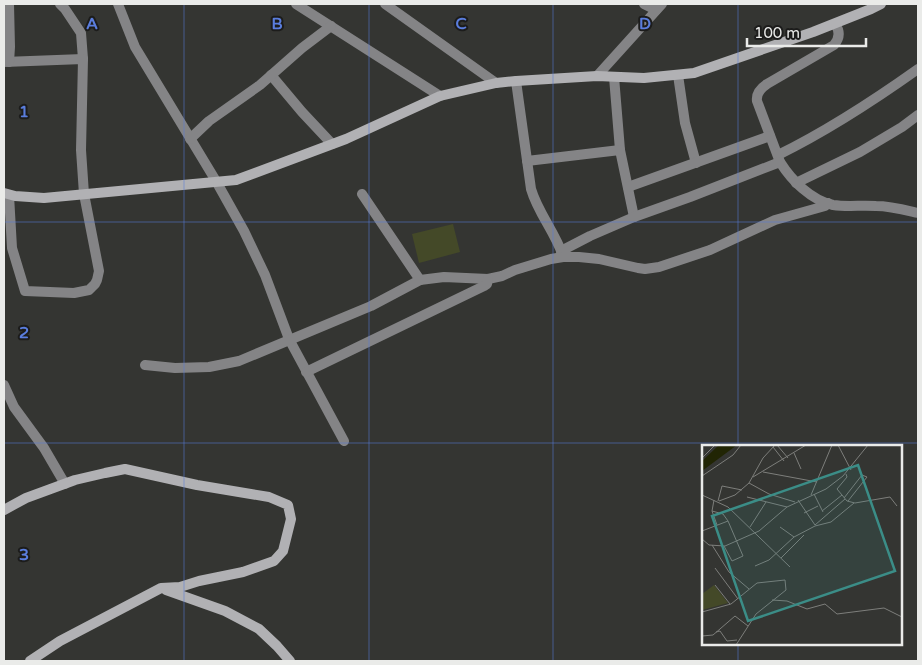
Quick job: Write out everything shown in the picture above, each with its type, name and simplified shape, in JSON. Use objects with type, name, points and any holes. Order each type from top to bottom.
[{"type":"street","points":[[9,4],[10,47],[6,62],[83,59]]},
{"type":"street","points":[[60,4],[81,33],[83,59],[80,150],[84,194],[99,271],[95,284],[89,290],[74,293],[25,291],[12,248],[6,194],[44,198],[84,194],[216,181],[236,180],[332,144],[440,96],[496,83],[516,81],[597,76],[644,78],[694,73],[835,24],[870,7],[881,4]]},
{"type":"street","points":[[118,4],[135,47],[244,231],[265,274],[288,339],[344,441]]},
{"type":"street","points":[[296,4],[440,96]]},
{"type":"street","points":[[385,4],[496,83]]},
{"type":"street","points":[[644,4],[659,7]]},
{"type":"street","points":[[597,76],[659,7]]},
{"type":"street","points":[[835,24],[839,34],[838,40],[834,45],[769,82],[758,93],[757,102],[779,158],[785,170],[796,183],[814,197],[828,203],[842,206],[888,207],[918,213]]},
{"type":"street","points":[[190,139],[208,122],[260,85],[302,48],[331,26]]},
{"type":"street","points":[[145,365],[175,368],[210,367],[226,364],[264,351],[288,339],[371,306],[420,280],[444,278],[488,279],[551,259],[590,236],[690,197],[779,158],[881,95],[918,69]]},
{"type":"street","points":[[271,75],[332,144]]},
{"type":"street","points":[[678,75],[686,123],[696,162]]},
{"type":"street","points":[[614,77],[620,150],[634,218]]},
{"type":"street","points":[[516,81],[533,195],[562,254]]},
{"type":"street","points":[[796,183],[860,152],[902,127],[918,115]]},
{"type":"street","points":[[628,187],[770,136]]},
{"type":"street","points":[[527,161],[620,150]]},
{"type":"street","points":[[362,194],[420,280]]},
{"type":"street","points":[[562,254],[652,269],[710,250],[775,220],[825,206],[828,203]]},
{"type":"street","points":[[306,372],[484,286],[487,284],[488,279]]},
{"type":"street","points":[[4,386],[14,408],[44,448],[65,484]]},
{"type":"street","points":[[4,510],[26,498],[65,484],[125,469],[197,485],[268,497],[288,505],[291,519],[284,551],[274,560],[243,572],[180,587],[161,588],[60,641],[30,661]]},
{"type":"street","points":[[161,588],[225,610],[259,629],[290,661]]},
{"type":"green space","points":[[453,224],[460,252],[419,263],[412,234]]}]
